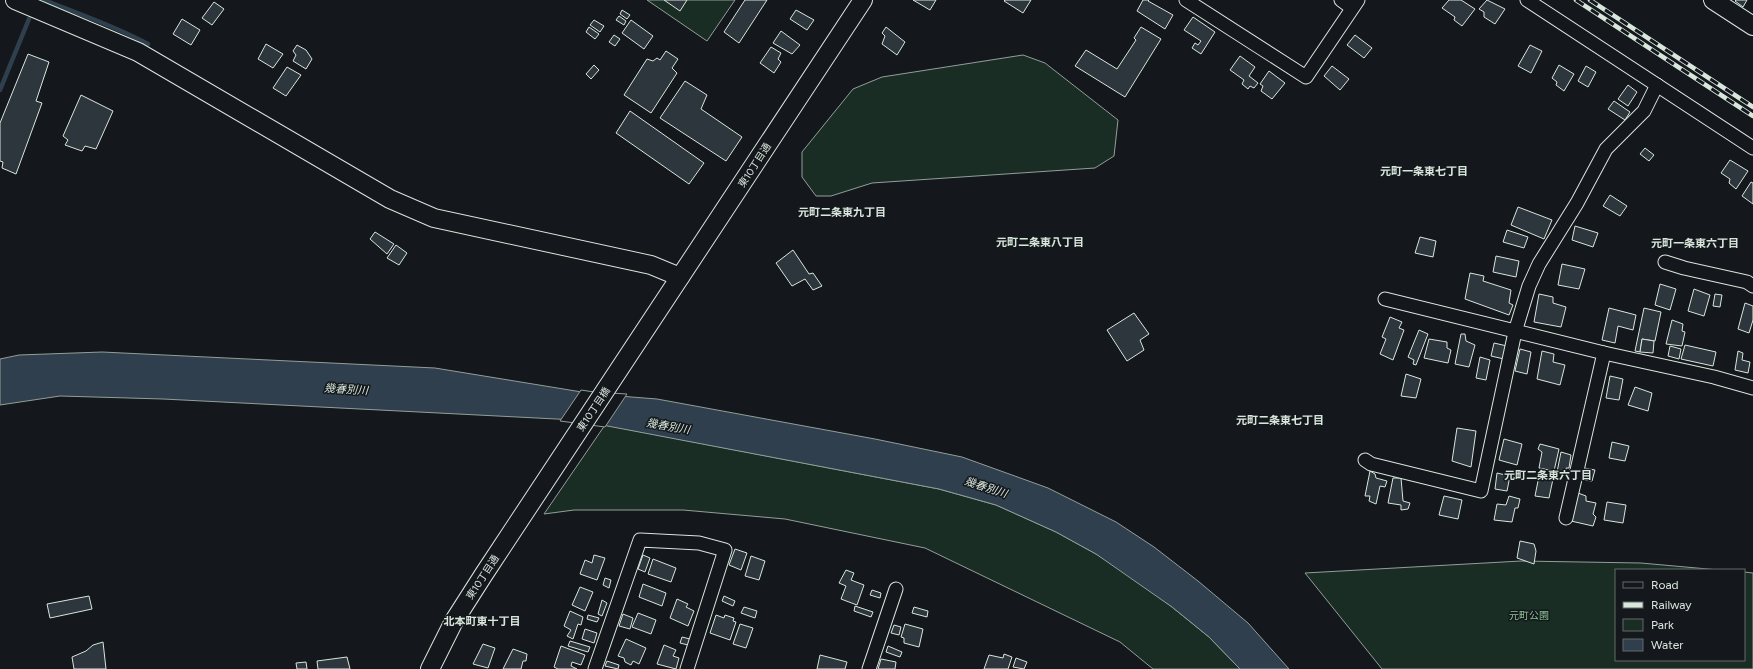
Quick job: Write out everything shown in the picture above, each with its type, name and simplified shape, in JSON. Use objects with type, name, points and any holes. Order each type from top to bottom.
[{"type":"street","points":[[15,0],[108,38],[138,52],[390,198],[434,218],[651,265],[680,277]]},
{"type":"street","name":"東10丁目通","points":[[645,330],[863,0]]},
{"type":"street","points":[[1186,0],[1306,77],[1355,4],[1341,0]]},
{"type":"street","points":[[1527,0],[1753,148]]},
{"type":"street","points":[[1714,0],[1753,26]]},
{"type":"street","points":[[1365,460],[1371,464],[1481,491],[1515,332],[1529,286],[1539,264],[1577,203],[1606,149],[1644,111],[1657,85]]},
{"type":"street","points":[[1665,262],[1684,268],[1747,282],[1753,286]]},
{"type":"street","points":[[1385,299],[1515,332],[1714,377],[1753,388]]},
{"type":"street","name":"東10丁目橋","points":[[541,488],[645,330]]},
{"type":"street","points":[[1566,518],[1604,353]]},
{"type":"street","name":"東10丁目通","points":[[430,669],[454,621],[541,488]]},
{"type":"street","points":[[595,669],[640,540],[699,543],[725,550],[687,669]]},
{"type":"street","points":[[869,669],[896,589]]},
{"type":"green space","points":[[647,0],[735,0],[707,41]]},
{"type":"green space","points":[[1023,55],[1045,63],[1118,120],[1114,156],[1095,168],[872,183],[831,196],[816,196],[802,177],[802,152],[853,89],[882,77]]},
{"type":"green space","points":[[605,425],[939,489],[996,505],[1056,532],[1096,554],[1131,576],[1209,637],[1240,669],[1153,669],[1120,642],[925,548],[785,519],[683,510],[574,510],[544,514]]},
{"type":"green space","name":"元町公園","points":[[1521,561],[1641,563],[1708,569],[1615,569],[1615,661],[1745,661],[1745,572],[1753,573],[1753,669],[1382,669],[1305,573]]},
{"type":"water","name":"幾春別川","points":[[102,352],[435,368],[594,394],[657,399],[875,439],[962,457],[1048,488],[1116,522],[1154,547],[1198,581],[1248,623],[1289,669],[1240,669],[1209,637],[1172,607],[1096,554],[1056,532],[996,505],[939,489],[576,420],[163,399],[60,396],[0,405],[0,359],[19,355]]},
{"type":"pier","points":[[581,390],[627,394],[605,427],[560,421]]},
{"type":"building","points":[[664,0],[687,0],[680,11]]},
{"type":"building","points":[[745,0],[767,0],[739,43],[724,32]]},
{"type":"building","points":[[913,0],[936,0],[930,10]]},
{"type":"building","points":[[1031,0],[1023,13],[1004,1]]},
{"type":"building","points":[[1143,0],[1149,0],[1148,1],[1173,15],[1165,29],[1137,11]]},
{"type":"building","points":[[1449,0],[1461,0],[1475,9],[1462,26],[1454,20],[1455,17],[1442,8]]},
{"type":"building","points":[[1487,0],[1505,9],[1495,24],[1484,17],[1484,12],[1479,9]]},
{"type":"building","points":[[1747,0],[1743,7],[1735,1]]},
{"type":"building","points":[[214,2],[224,9],[212,25],[202,18]]},
{"type":"building","points":[[622,10],[630,15],[627,19],[620,14]]},
{"type":"building","points":[[796,10],[814,20],[807,30],[790,19]]},
{"type":"building","points":[[619,16],[626,21],[624,25],[616,20]]},
{"type":"building","points":[[1193,17],[1215,32],[1201,54],[1192,48],[1195,43],[1198,45],[1201,41],[1184,30]]},
{"type":"building","points":[[182,19],[200,30],[191,45],[173,34]]},
{"type":"building","points":[[594,20],[604,26],[600,32],[590,25]]},
{"type":"building","points":[[631,20],[653,36],[644,49],[622,33]]},
{"type":"building","points":[[589,27],[599,34],[595,39],[586,32]]},
{"type":"building","points":[[886,27],[905,42],[897,55],[882,44],[885,36],[882,33]]},
{"type":"building","points":[[1141,27],[1161,39],[1125,97],[1075,66],[1086,50],[1117,69],[1136,40],[1134,38]]},
{"type":"building","points":[[781,31],[800,45],[792,54],[773,43]]},
{"type":"building","points":[[614,35],[620,39],[615,46],[609,42]]},
{"type":"building","points":[[1355,35],[1372,48],[1364,58],[1347,45]]},
{"type":"building","points":[[266,44],[283,54],[273,68],[258,59]]},
{"type":"building","points":[[297,45],[306,50],[312,59],[306,69],[293,61],[296,55],[293,51]]},
{"type":"building","points":[[1530,45],[1542,51],[1531,73],[1518,66]]},
{"type":"building","points":[[771,47],[781,53],[778,59],[781,62],[774,73],[760,63]]},
{"type":"building","points":[[666,51],[678,59],[672,68],[677,73],[651,113],[624,95],[647,59],[653,61],[657,58],[660,60]]},
{"type":"building","points":[[28,54],[49,62],[36,101],[42,103],[16,174],[2,168],[3,162],[0,161],[0,123]]},
{"type":"building","points":[[1240,56],[1255,67],[1249,76],[1258,83],[1254,88],[1250,86],[1248,89],[1242,84],[1244,80],[1230,70]]},
{"type":"building","points":[[594,65],[599,70],[591,79],[586,74]]},
{"type":"building","points":[[1559,65],[1574,74],[1564,91],[1556,85],[1557,82],[1552,78]]},
{"type":"building","points":[[1332,66],[1349,79],[1340,90],[1324,76]]},
{"type":"building","points":[[1586,66],[1596,72],[1588,87],[1578,81]]},
{"type":"building","points":[[287,67],[301,75],[286,96],[273,88]]},
{"type":"building","points":[[1269,71],[1285,83],[1272,99],[1261,91],[1263,86],[1260,84]]},
{"type":"building","points":[[685,81],[707,95],[701,109],[742,137],[726,161],[660,118]]},
{"type":"building","points":[[1628,85],[1637,92],[1628,106],[1618,99]]},
{"type":"building","points":[[81,95],[113,111],[96,149],[85,146],[82,151],[65,145],[68,140],[63,136]]},
{"type":"building","points":[[1614,101],[1630,112],[1625,120],[1608,109]]},
{"type":"building","points":[[630,111],[704,163],[689,184],[616,133]]},
{"type":"building","points":[[1645,148],[1654,155],[1649,161],[1640,154]]},
{"type":"building","points":[[1730,160],[1748,171],[1736,189],[1729,183],[1730,179],[1721,173]]},
{"type":"building","points":[[1751,182],[1753,183],[1753,204],[1742,196]]},
{"type":"building","points":[[1610,195],[1627,206],[1620,216],[1603,206]]},
{"type":"building","points":[[1518,207],[1552,220],[1544,239],[1511,225]]},
{"type":"building","points":[[1575,226],[1598,233],[1593,247],[1572,240]]},
{"type":"building","points":[[1507,230],[1528,237],[1524,248],[1503,242]]},
{"type":"building","points":[[375,232],[394,244],[387,254],[370,239]]},
{"type":"building","points":[[1420,237],[1436,241],[1433,257],[1415,253]]},
{"type":"building","points":[[396,245],[407,253],[399,265],[387,258]]},
{"type":"building","points":[[793,250],[809,274],[813,273],[822,286],[813,290],[805,279],[792,286],[776,263]]},
{"type":"building","points":[[1496,256],[1519,261],[1516,277],[1493,272]]},
{"type":"building","points":[[1562,264],[1585,269],[1579,289],[1558,285]]},
{"type":"building","points":[[1470,273],[1484,276],[1483,281],[1511,290],[1509,303],[1513,305],[1509,315],[1465,299]]},
{"type":"building","points":[[1660,284],[1676,289],[1670,310],[1655,305]]},
{"type":"building","points":[[1694,289],[1710,295],[1704,316],[1688,311]]},
{"type":"building","points":[[1539,294],[1553,297],[1553,303],[1566,307],[1561,327],[1534,322]]},
{"type":"building","points":[[1715,294],[1722,295],[1720,307],[1713,306]]},
{"type":"building","points":[[1745,303],[1753,306],[1753,320],[1749,333],[1738,329]]},
{"type":"building","points":[[1609,308],[1636,315],[1633,330],[1618,326],[1615,343],[1602,340]]},
{"type":"building","points":[[1644,308],[1661,312],[1655,341],[1642,339],[1640,352],[1635,351]]},
{"type":"building","points":[[1134,313],[1149,334],[1140,340],[1144,350],[1127,361],[1107,330]]},
{"type":"building","points":[[1390,317],[1402,322],[1399,328],[1404,330],[1393,360],[1380,354],[1386,339],[1382,337]]},
{"type":"building","points":[[1672,320],[1683,324],[1682,331],[1685,332],[1682,346],[1666,344]]},
{"type":"building","points":[[1419,330],[1428,334],[1416,365],[1413,364],[1414,360],[1408,357]]},
{"type":"building","points":[[1461,334],[1465,334],[1466,341],[1475,345],[1469,367],[1455,364]]},
{"type":"building","points":[[1429,339],[1447,342],[1447,348],[1451,350],[1448,363],[1424,358]]},
{"type":"building","points":[[1642,339],[1654,341],[1653,353],[1640,352]]},
{"type":"building","points":[[1494,343],[1507,346],[1504,359],[1491,356]]},
{"type":"building","points":[[1685,345],[1716,352],[1713,366],[1681,359]]},
{"type":"building","points":[[1670,346],[1681,349],[1679,359],[1668,356]]},
{"type":"building","points":[[1520,349],[1531,352],[1527,374],[1515,371]]},
{"type":"building","points":[[1542,351],[1554,354],[1553,362],[1565,365],[1560,385],[1537,379]]},
{"type":"building","points":[[1738,351],[1743,353],[1742,360],[1750,362],[1748,373],[1735,370]]},
{"type":"building","points":[[1480,357],[1490,360],[1486,380],[1476,378]]},
{"type":"building","points":[[1406,374],[1421,379],[1416,398],[1401,396]]},
{"type":"building","points":[[1610,376],[1623,379],[1619,400],[1606,398]]},
{"type":"building","points":[[1635,387],[1652,393],[1648,411],[1628,405]]},
{"type":"building","points":[[1457,428],[1476,431],[1471,467],[1452,461]]},
{"type":"building","points":[[1504,439],[1522,444],[1517,465],[1499,460]]},
{"type":"building","points":[[1612,442],[1629,446],[1625,461],[1609,458]]},
{"type":"building","points":[[1540,444],[1559,449],[1554,471],[1539,468],[1542,452],[1538,449]]},
{"type":"building","points":[[1561,452],[1571,455],[1569,468],[1566,468],[1565,474],[1557,472]]},
{"type":"building","points":[[1584,468],[1595,470],[1592,481],[1582,480]]},
{"type":"building","points":[[1370,471],[1375,474],[1376,478],[1387,481],[1385,487],[1380,486],[1376,504],[1369,501],[1370,496],[1365,496]]},
{"type":"building","points":[[1497,473],[1510,476],[1507,491],[1495,489]]},
{"type":"building","points":[[1539,476],[1553,479],[1549,498],[1535,496]]},
{"type":"building","points":[[1393,478],[1401,478],[1403,501],[1410,503],[1408,509],[1401,510],[1401,505],[1388,503]]},
{"type":"building","points":[[1578,493],[1586,496],[1586,501],[1596,503],[1593,514],[1596,517],[1593,526],[1571,521]]},
{"type":"building","points":[[1444,496],[1462,500],[1458,519],[1439,515]]},
{"type":"building","points":[[1509,496],[1520,499],[1518,508],[1515,508],[1512,522],[1494,520],[1497,504],[1506,505]]},
{"type":"building","points":[[1607,502],[1626,505],[1623,523],[1604,520]]},
{"type":"building","points":[[1520,541],[1534,544],[1536,551],[1534,564],[1517,558]]},
{"type":"building","points":[[735,549],[747,553],[741,570],[729,565]]},
{"type":"building","points":[[594,555],[605,558],[597,580],[580,574],[585,560],[592,563]]},
{"type":"building","points":[[643,555],[650,558],[645,572],[638,569]]},
{"type":"building","points":[[751,556],[765,561],[759,580],[745,576]]},
{"type":"building","points":[[653,559],[676,568],[671,582],[648,574]]},
{"type":"building","points":[[846,570],[854,573],[851,580],[864,585],[857,605],[841,599],[846,586],[839,583]]},
{"type":"building","points":[[605,578],[611,580],[609,588],[603,585]]},
{"type":"building","points":[[643,584],[666,593],[662,606],[639,597]]},
{"type":"building","points":[[580,587],[593,592],[585,611],[572,605]]},
{"type":"building","points":[[872,590],[881,593],[880,598],[870,595]]},
{"type":"building","points":[[89,596],[92,609],[50,618],[47,604]]},
{"type":"building","points":[[724,596],[735,601],[733,606],[722,601]]},
{"type":"building","points":[[677,599],[688,604],[686,607],[694,611],[688,626],[670,618]]},
{"type":"building","points":[[602,600],[607,603],[602,616],[598,614]]},
{"type":"building","points":[[855,606],[873,612],[871,617],[854,611]]},
{"type":"building","points":[[744,607],[757,611],[755,618],[741,613]]},
{"type":"building","points":[[914,607],[928,611],[927,617],[912,613]]},
{"type":"building","points":[[570,611],[583,617],[581,625],[578,624],[573,639],[567,636],[571,630],[564,626]]},
{"type":"building","points":[[638,613],[656,620],[651,634],[632,627]]},
{"type":"building","points":[[623,614],[633,618],[630,629],[619,626]]},
{"type":"building","points":[[588,615],[599,618],[597,622],[587,619]]},
{"type":"building","points":[[716,615],[724,618],[725,615],[734,618],[733,621],[736,622],[730,640],[710,633]]},
{"type":"building","points":[[740,624],[753,628],[746,648],[733,644]]},
{"type":"building","points":[[905,624],[923,629],[919,647],[904,643],[904,638],[901,637]]},
{"type":"building","points":[[894,625],[901,627],[899,635],[891,633]]},
{"type":"building","points":[[585,629],[597,633],[594,643],[582,639]]},
{"type":"building","points":[[682,637],[690,639],[688,645],[680,643]]},
{"type":"building","points":[[626,639],[646,648],[639,664],[633,661],[631,665],[625,662],[624,658],[618,656]]},
{"type":"building","points":[[570,641],[590,647],[588,652],[568,646]]},
{"type":"building","points":[[103,642],[106,669],[74,669],[72,657],[86,651],[93,645]]},
{"type":"building","points":[[483,644],[495,648],[488,668],[473,664]]},
{"type":"building","points":[[664,645],[676,650],[673,656],[679,658],[676,669],[657,664]]},
{"type":"building","points":[[561,646],[585,655],[581,665],[572,662],[571,666],[577,669],[558,669],[554,667]]},
{"type":"building","points":[[888,646],[902,652],[900,657],[886,652]]},
{"type":"building","points":[[513,649],[527,654],[526,661],[523,661],[521,669],[503,669]]},
{"type":"building","points":[[1004,654],[1012,657],[1008,669],[984,669],[989,655],[1003,658]]},
{"type":"building","points":[[820,655],[847,662],[845,669],[817,669]]},
{"type":"building","points":[[347,657],[350,669],[318,669],[317,661]]},
{"type":"building","points":[[1016,658],[1027,662],[1024,669],[1013,667]]},
{"type":"building","points":[[881,659],[896,662],[895,669],[878,669]]},
{"type":"building","points":[[607,661],[619,665],[618,669],[605,666]]},
{"type":"building","points":[[306,662],[307,669],[297,669],[296,663]]},
{"type":"waterway","points":[[44,0],[110,26],[148,44]]},
{"type":"waterway","points":[[0,90],[29,19]]},
{"type":"railway","points":[[1576,0],[1753,116]]},
{"type":"railway","points":[[1590,0],[1753,107]]},
{"type":"district","name":"元町一条東七丁目","points":[[1424,171]]},
{"type":"district","name":"元町二条東九丁目","points":[[842,212]]},
{"type":"district","name":"元町二条東八丁目","points":[[1040,242]]},
{"type":"district","name":"元町一条東六丁目","points":[[1695,243]]},
{"type":"district","name":"元町二条東七丁目","points":[[1280,420]]},
{"type":"district","name":"元町二条東六丁目","points":[[1548,475]]},
{"type":"district","name":"北本町東十丁目","points":[[482,621]]}]
